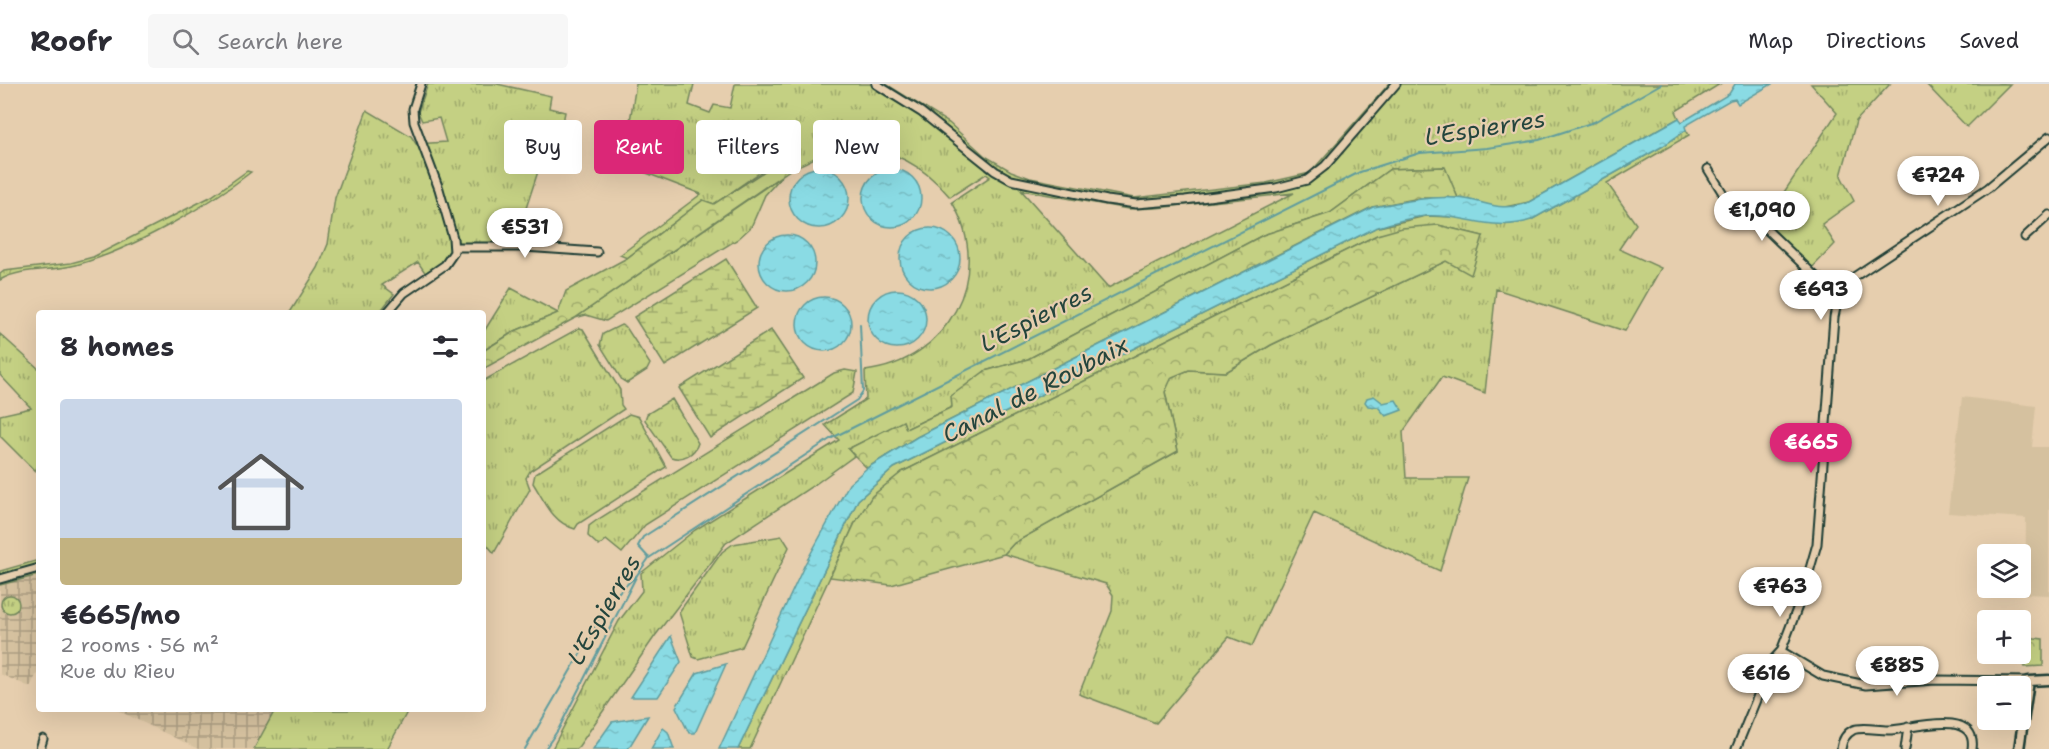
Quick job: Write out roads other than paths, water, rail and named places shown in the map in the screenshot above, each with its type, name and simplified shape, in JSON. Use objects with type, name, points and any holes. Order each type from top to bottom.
[{"type":"street","points":[[389,310],[404,293],[446,265],[454,247],[437,180],[414,122],[413,109],[422,84]]},
{"type":"street","points":[[876,84],[921,112],[995,171],[1011,180],[1107,200],[1142,204],[1264,190],[1307,180],[1325,166],[1396,84]]},
{"type":"street","points":[[1736,749],[1772,661],[1781,651],[1803,593],[1817,544],[1834,317],[1840,289],[1848,280],[1988,188],[2049,137]]},
{"type":"street","points":[[1708,169],[1727,200],[1762,225],[1815,276],[1840,289]]},
{"type":"street","points":[[2025,237],[2049,215]]},
{"type":"street","points":[[454,247],[524,247],[597,252]]},
{"type":"street","points":[[0,579],[36,569]]},
{"type":"street","points":[[1781,651],[1823,676],[1866,685],[1935,680],[1977,680]]},
{"type":"street","points":[[2031,681],[2049,680]]},
{"type":"street","points":[[1841,749],[1845,737],[1855,729],[1929,724],[1965,727],[1972,737],[1972,749]]},
{"type":"street","points":[[1905,749],[1908,727]]},
{"type":"street","points":[[2019,749],[2022,730]]},
{"type":"street","points":[[40,749],[44,739]]},
{"type":"water","name":"Canal de Roubaix","points":[[1735,84],[1772,84],[1738,104],[1735,99],[1730,100],[1685,126],[1686,130],[1663,146],[1531,220],[1491,224],[1452,217],[1425,216],[1375,228],[894,468],[858,500],[738,749],[719,749],[805,564],[849,484],[867,468],[917,437],[1373,207],[1435,198],[1467,199],[1500,207],[1529,202],[1679,118],[1682,122],[1729,94]]},
{"type":"water","points":[[813,169],[813,174],[836,174],[844,182],[848,192],[848,204],[840,219],[819,228],[798,219],[789,198],[798,177]]},
{"type":"water","points":[[900,170],[903,171],[913,177],[921,192],[921,204],[913,219],[898,227],[886,227],[871,219],[863,204],[865,187],[871,177],[876,174],[900,174]]},
{"type":"water","points":[[930,228],[951,237],[960,258],[951,279],[930,288],[909,279],[900,258],[909,237]]},
{"type":"water","points":[[781,235],[793,235],[803,239],[811,247],[815,263],[811,279],[803,287],[793,291],[781,291],[771,287],[763,279],[759,269],[759,257],[763,247],[771,239]]},
{"type":"water","points":[[897,290],[908,292],[918,298],[924,308],[926,319],[924,330],[918,340],[908,346],[897,348],[886,346],[876,340],[870,330],[868,319],[870,308],[876,298],[886,292]]},
{"type":"water","points":[[819,297],[829,297],[839,301],[847,309],[851,324],[847,339],[839,347],[829,351],[819,351],[809,347],[801,339],[797,329],[797,319],[801,309],[809,301]]},
{"type":"water","points":[[1374,396],[1383,403],[1396,400],[1402,410],[1386,416],[1378,407],[1368,406],[1365,402],[1367,398]]},
{"type":"water","points":[[671,636],[681,662],[658,697],[631,697]]},
{"type":"water","points":[[726,664],[695,733],[689,733],[676,707],[697,673]]},
{"type":"water","points":[[648,716],[628,749],[593,749],[612,722]]},
{"type":"water","points":[[663,728],[668,732],[674,749],[651,749]]},
{"type":"waterway","name":"L'Espierres","points":[[545,749],[558,730],[637,575],[649,558],[830,439],[1360,172],[1420,153],[1487,148],[1539,140],[1594,122],[1661,84]]},
{"type":"waterway","points":[[649,558],[638,546],[643,537],[857,400],[863,391],[860,324]]},
{"type":"waterway","points":[[525,749],[590,637],[605,605],[636,576]]}]
